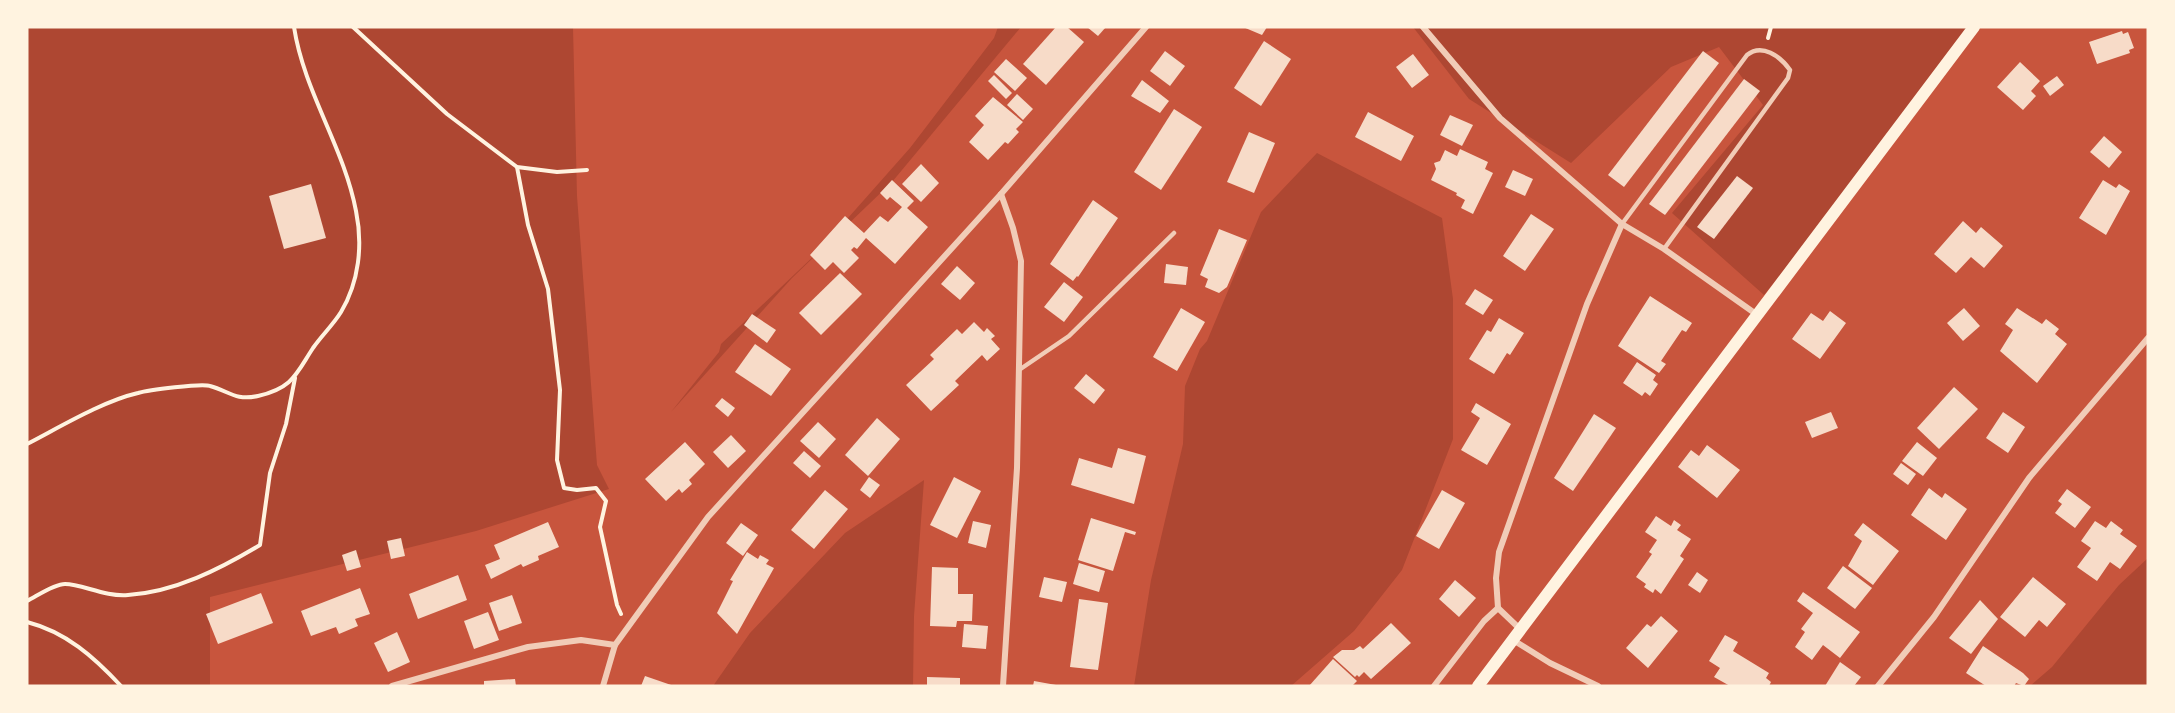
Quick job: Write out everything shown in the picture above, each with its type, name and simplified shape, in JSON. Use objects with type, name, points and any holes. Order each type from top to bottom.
[{"type":"main road","points":[[1478,686],[1974,27]]},
{"type":"street","points":[[603,686],[615,645],[627,625],[708,517],[1001,194],[1146,27]]},
{"type":"street","points":[[1423,27],[1500,118],[1622,224],[1664,249],[1756,314]]},
{"type":"street","points":[[1001,194],[1021,261],[1017,468],[1003,686]]},
{"type":"street","points":[[1598,686],[1550,663],[1517,635],[1498,608],[1496,578],[1499,552],[1511,512],[1587,304],[1622,224]]},
{"type":"street","points":[[1878,686],[1934,617],[2029,478],[2148,338]]},
{"type":"street","points":[[1434,686],[1484,621],[1498,608]]},
{"type":"street","points":[[392,686],[528,647],[581,640],[615,645]]},
{"type":"lane","points":[[1622,224],[1747,55],[1754,49],[1764,49],[1786,64],[1790,70],[1788,78],[1664,249]]},
{"type":"lane","points":[[1019,370],[1069,336],[1174,233]]},
{"type":"path","points":[[27,601],[64,584],[98,593],[128,595],[182,583],[224,567],[260,544],[270,473],[286,424],[295,378],[314,347],[340,313],[352,290],[359,260],[357,213],[344,163],[315,100],[297,44],[294,27]]},
{"type":"path","points":[[353,27],[447,114],[517,167],[556,172],[588,170]]},
{"type":"path","points":[[517,167],[528,225],[548,289],[560,390],[557,460],[564,488],[577,490],[596,488],[606,501],[600,527],[617,605],[627,625]]},
{"type":"path","points":[[27,444],[138,393],[209,385],[227,394],[245,397],[259,395],[295,378]]},
{"type":"path","points":[[27,622],[45,627],[66,638],[97,660],[121,686]]},
{"type":"shaded area","points":[[27,27],[573,27],[577,196],[597,465],[609,489],[476,531],[210,597],[210,686],[27,686]]},
{"type":"shaded area","points":[[998,27],[1021,27],[892,182],[792,278],[671,412],[719,352],[721,344],[817,253],[910,148],[994,38]]},
{"type":"shaded area","points":[[1413,27],[1973,27],[1878,153],[1764,295],[1672,213],[1763,105],[1719,47],[1671,67],[1571,163],[1469,99]]},
{"type":"shaded area","points":[[1317,153],[1442,218],[1453,299],[1453,439],[1402,570],[1354,631],[1291,686],[1134,686],[1151,580],[1183,444],[1185,386],[1200,349],[1207,341],[1261,212]]},
{"type":"shaded area","points":[[924,480],[914,616],[913,686],[713,686],[750,633],[845,533]]},
{"type":"shaded area","points":[[2148,558],[2148,686],[2030,686],[2052,667],[2119,585]]},
{"type":"building","points":[[1056,27],[1067,27],[1084,42],[1046,85],[1023,64]]},
{"type":"building","points":[[1087,27],[1106,27],[1098,36]]},
{"type":"building","points":[[1243,27],[1267,27],[1262,35]]},
{"type":"building","points":[[2122,31],[2123,34],[2128,32],[2134,48],[2129,50],[2130,53],[2097,64],[2089,42]]},
{"type":"building","points":[[1264,41],[1291,59],[1261,106],[1234,88]]},
{"type":"building","points":[[1165,51],[1185,66],[1170,86],[1150,71]]},
{"type":"building","points":[[1703,51],[1719,63],[1624,187],[1608,175]]},
{"type":"building","points":[[1413,54],[1429,75],[1412,88],[1396,67]]},
{"type":"building","points":[[1006,59],[1027,78],[1015,91],[994,72]]},
{"type":"building","points":[[2020,62],[2040,81],[2031,91],[2036,96],[2023,110],[1997,87]]},
{"type":"building","points":[[994,75],[1012,93],[1006,99],[988,81]]},
{"type":"building","points":[[2057,76],[2064,85],[2050,96],[2043,86]]},
{"type":"building","points":[[1744,79],[1760,91],[1665,215],[1649,204]]},
{"type":"building","points":[[1142,80],[1169,101],[1160,113],[1131,96]]},
{"type":"building","points":[[1017,94],[1033,109],[1023,120],[1007,105]]},
{"type":"building","points":[[993,97],[1023,122],[1016,129],[1019,132],[1008,144],[1005,142],[988,160],[969,142],[984,125],[975,116]]},
{"type":"building","points":[[1174,109],[1202,127],[1161,190],[1134,172]]},
{"type":"building","points":[[1368,112],[1414,136],[1401,161],[1355,137]]},
{"type":"building","points":[[1450,115],[1473,125],[1462,146],[1440,135]]},
{"type":"building","points":[[1249,132],[1275,143],[1254,193],[1227,182]]},
{"type":"building","points":[[2104,136],[2122,152],[2109,168],[2090,152]]},
{"type":"building","points":[[1460,149],[1488,162],[1485,169],[1493,173],[1473,214],[1461,208],[1465,200],[1456,195],[1457,193],[1431,180],[1436,169],[1434,163],[1440,161],[1445,150],[1457,156]]},
{"type":"building","points":[[921,164],[939,183],[921,202],[902,184]]},
{"type":"building","points":[[1513,170],[1533,179],[1525,196],[1505,187]]},
{"type":"building","points":[[1737,176],[1753,188],[1714,239],[1697,227]]},
{"type":"building","points":[[892,180],[914,201],[907,208],[928,227],[895,264],[866,238],[857,249],[854,247],[851,250],[859,258],[844,273],[833,262],[825,270],[810,255],[845,216],[864,233],[880,216],[888,222],[902,207],[890,197],[887,200],[880,193]]},
{"type":"building","points":[[2103,180],[2116,188],[2119,184],[2130,191],[2106,235],[2079,218]]},
{"type":"building","points":[[311,184],[326,238],[284,249],[269,196]]},
{"type":"building","points":[[1093,200],[1118,218],[1073,281],[1050,264]]},
{"type":"building","points":[[1531,214],[1554,229],[1525,271],[1503,256]]},
{"type":"building","points":[[1963,221],[1976,233],[1981,227],[2003,246],[1984,268],[1971,257],[1956,273],[1934,254]]},
{"type":"building","points":[[1219,229],[1247,240],[1227,287],[1219,293],[1205,287],[1208,279],[1200,275]]},
{"type":"building","points":[[1166,264],[1188,267],[1186,285],[1164,283]]},
{"type":"building","points":[[957,266],[975,283],[960,300],[941,284]]},
{"type":"building","points":[[840,273],[862,294],[821,335],[799,313]]},
{"type":"building","points":[[1064,282],[1083,297],[1064,322],[1044,307]]},
{"type":"building","points":[[1475,289],[1493,300],[1483,315],[1465,304]]},
{"type":"building","points":[[1650,296],[1692,323],[1686,332],[1682,330],[1661,361],[1666,364],[1659,373],[1618,346]]},
{"type":"building","points":[[1181,308],[1205,322],[1177,371],[1153,357]]},
{"type":"building","points":[[1964,308],[1980,326],[1963,341],[1947,323]]},
{"type":"building","points":[[2017,308],[2042,324],[2046,319],[2059,329],[2055,334],[2067,344],[2037,383],[2000,351],[2013,330],[2005,324]]},
{"type":"building","points":[[1830,311],[1846,323],[1820,359],[1792,339],[1811,313],[1823,321]]},
{"type":"building","points":[[752,314],[776,330],[767,343],[744,325]]},
{"type":"building","points":[[1499,318],[1524,333],[1510,355],[1507,353],[1494,374],[1469,359],[1487,330],[1491,332]]},
{"type":"building","points":[[974,322],[984,332],[987,328],[995,336],[991,339],[1000,349],[987,361],[982,355],[955,381],[959,385],[931,411],[906,385],[934,359],[930,355],[957,329],[962,334]]},
{"type":"building","points":[[755,344],[791,369],[771,396],[735,372]]},
{"type":"building","points":[[1637,362],[1656,375],[1653,380],[1658,384],[1650,396],[1645,392],[1642,396],[1623,383]]},
{"type":"building","points":[[1086,374],[1105,390],[1094,404],[1074,388]]},
{"type":"building","points":[[1954,387],[1978,409],[1939,449],[1917,428]]},
{"type":"building","points":[[722,398],[735,408],[728,417],[715,406]]},
{"type":"building","points":[[1476,403],[1511,424],[1487,465],[1461,450],[1480,418],[1471,412]]},
{"type":"building","points":[[1831,412],[1838,428],[1812,438],[1805,422]]},
{"type":"building","points":[[2003,412],[2025,427],[2008,453],[1986,438]]},
{"type":"building","points":[[1594,414],[1616,428],[1573,491],[1554,478]]},
{"type":"building","points":[[877,418],[900,439],[868,476],[845,455]]},
{"type":"building","points":[[818,422],[836,439],[819,458],[800,441]]},
{"type":"building","points":[[731,435],[746,451],[728,468],[713,452]]},
{"type":"building","points":[[685,442],[705,464],[689,480],[692,484],[682,493],[679,489],[666,501],[645,479]]},
{"type":"building","points":[[1917,442],[1937,458],[1923,476],[1902,461]]},
{"type":"building","points":[[1707,445],[1740,470],[1717,498],[1678,467],[1691,450],[1699,456]]},
{"type":"building","points":[[1118,448],[1146,456],[1134,504],[1071,485],[1079,458],[1112,468]]},
{"type":"building","points":[[804,451],[821,466],[810,478],[793,463]]},
{"type":"building","points":[[1901,463],[1916,474],[1908,485],[1893,474]]},
{"type":"building","points":[[869,477],[880,485],[870,498],[860,490]]},
{"type":"building","points":[[954,477],[981,491],[957,538],[930,525]]},
{"type":"building","points":[[1929,488],[1942,498],[1945,493],[1967,509],[1946,540],[1911,515]]},
{"type":"building","points":[[2067,489],[2091,507],[2075,528],[2055,513],[2062,504],[2058,501]]},
{"type":"building","points":[[825,490],[848,509],[814,549],[791,530]]},
{"type":"building","points":[[1442,490],[1465,503],[1439,549],[1416,536]]},
{"type":"building","points":[[1656,516],[1671,526],[1674,520],[1681,525],[1677,530],[1691,539],[1680,556],[1684,559],[1661,594],[1655,589],[1653,593],[1644,587],[1646,584],[1636,577],[1652,554],[1649,552],[1657,540],[1645,532]]},
{"type":"building","points":[[1091,518],[1136,532],[1135,535],[1125,532],[1113,571],[1078,560]]},
{"type":"building","points":[[973,521],[991,525],[986,548],[968,543]]},
{"type":"building","points":[[2095,521],[2106,528],[2111,521],[2123,530],[2120,534],[2137,546],[2120,569],[2110,562],[2097,581],[2077,567],[2091,548],[2081,541]]},
{"type":"building","points":[[548,522],[559,547],[538,556],[539,560],[523,567],[521,564],[491,579],[485,565],[500,559],[494,545]]},
{"type":"building","points":[[741,523],[758,535],[743,556],[726,543]]},
{"type":"building","points":[[1863,523],[1899,551],[1873,585],[1848,566],[1862,541],[1854,535]]},
{"type":"building","points":[[401,538],[405,556],[391,559],[387,541]]},
{"type":"building","points":[[356,550],[361,567],[347,571],[342,555]]},
{"type":"building","points":[[747,552],[758,559],[760,555],[769,560],[766,564],[774,568],[737,634],[717,613],[733,581],[730,580]]},
{"type":"building","points":[[1079,563],[1105,571],[1099,592],[1073,584]]},
{"type":"building","points":[[1843,566],[1872,588],[1855,609],[1827,588]]},
{"type":"building","points":[[932,567],[958,568],[958,594],[973,594],[972,621],[957,621],[956,627],[930,626]]},
{"type":"building","points":[[1697,572],[1708,580],[1700,593],[1688,585]]},
{"type":"building","points":[[458,575],[467,600],[418,619],[409,594]]},
{"type":"building","points":[[1044,577],[1067,582],[1062,602],[1039,597]]},
{"type":"building","points":[[2033,577],[2066,604],[2047,627],[2039,620],[2025,637],[2000,617]]},
{"type":"building","points":[[1455,580],[1476,598],[1459,617],[1439,599]]},
{"type":"building","points":[[360,588],[370,614],[355,619],[358,626],[339,634],[336,627],[311,636],[301,611]]},
{"type":"building","points":[[1803,592],[1860,632],[1840,658],[1823,645],[1812,660],[1795,647],[1805,632],[1801,629],[1813,613],[1797,601]]},
{"type":"building","points":[[261,593],[273,623],[218,644],[206,614]]},
{"type":"building","points":[[512,595],[522,623],[499,631],[489,603]]},
{"type":"building","points":[[1079,599],[1108,603],[1098,670],[1070,667]]},
{"type":"building","points":[[1980,600],[1998,619],[1971,654],[1949,638]]},
{"type":"building","points":[[488,612],[499,640],[474,649],[464,621]]},
{"type":"building","points":[[1661,616],[1678,631],[1648,668],[1626,648],[1647,624],[1651,627]]},
{"type":"building","points":[[1391,623],[1411,643],[1371,679],[1364,672],[1359,677],[1357,675],[1355,677],[1333,657],[1342,650],[1354,650],[1360,646],[1363,649]]},
{"type":"building","points":[[964,624],[988,626],[986,649],[962,647]]},
{"type":"building","points":[[397,632],[410,662],[388,672],[374,643]]},
{"type":"building","points":[[1725,635],[1738,642],[1733,651],[1769,673],[1766,678],[1771,682],[1769,686],[1730,686],[1714,677],[1720,668],[1709,661]]},
{"type":"building","points":[[1983,646],[2023,673],[2029,679],[2024,686],[2016,683],[2014,686],[1986,686],[1966,673]]},
{"type":"building","points":[[1333,659],[1357,681],[1352,686],[1309,686]]},
{"type":"building","points":[[1840,662],[1861,677],[1854,686],[1825,686]]},
{"type":"building","points":[[645,676],[674,686],[641,686]]},
{"type":"building","points":[[927,677],[960,678],[960,686],[927,686]]},
{"type":"building","points":[[515,679],[516,686],[484,686],[484,681]]},
{"type":"building","points":[[1034,681],[1056,685],[1056,686],[1033,686]]}]
